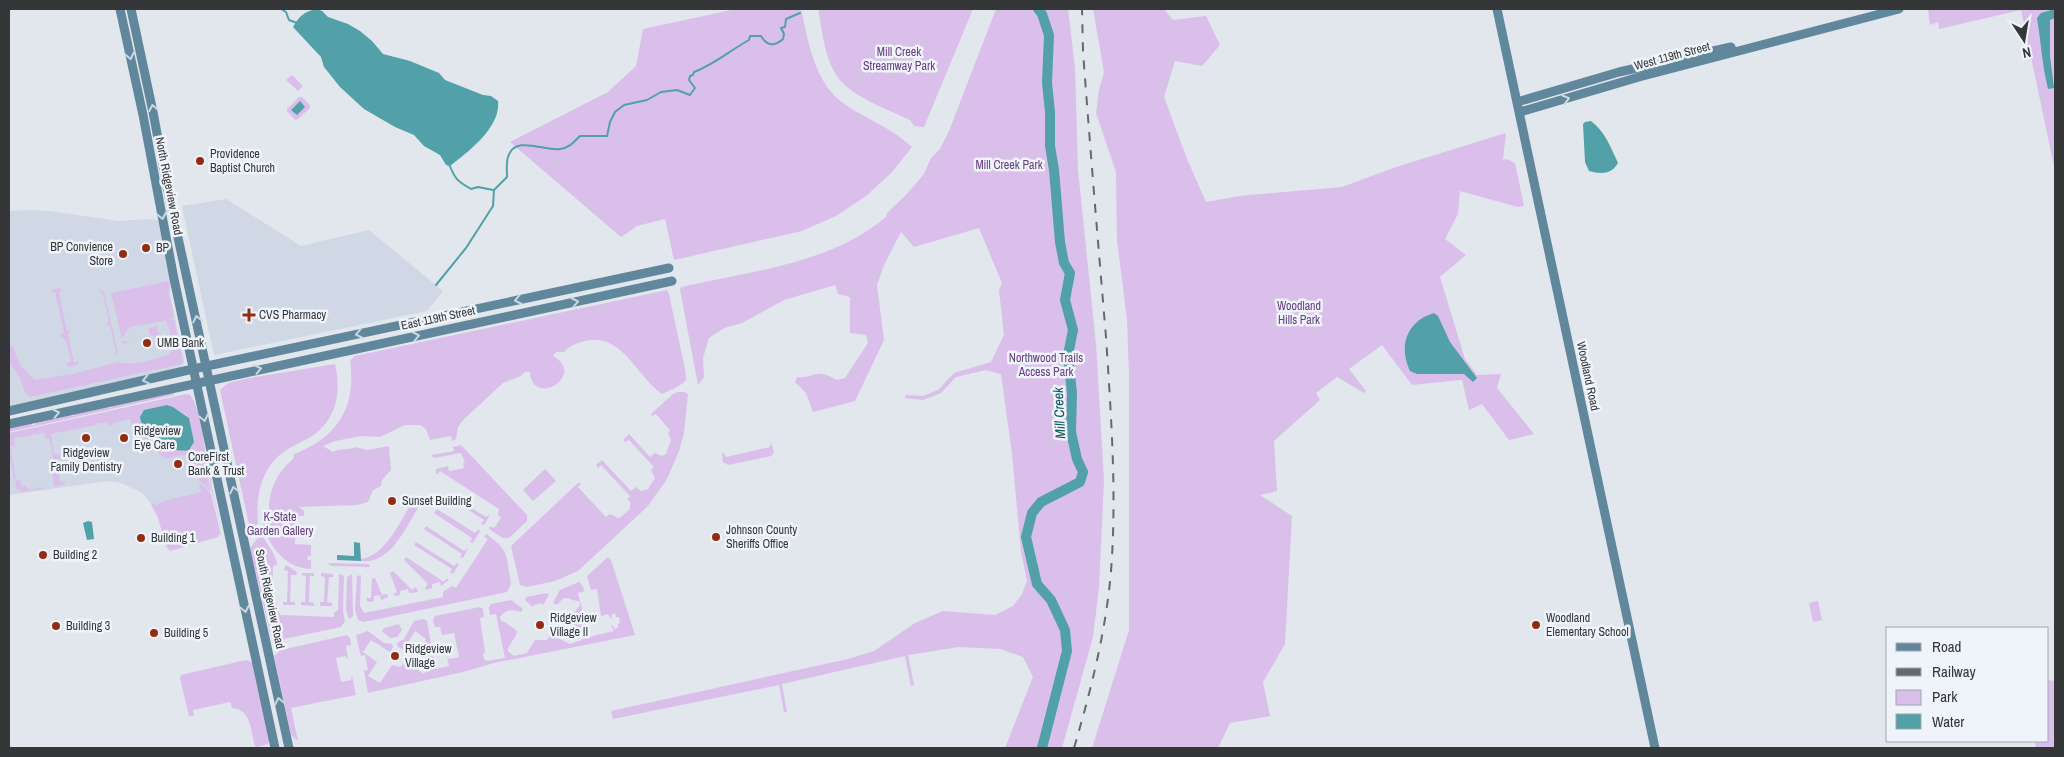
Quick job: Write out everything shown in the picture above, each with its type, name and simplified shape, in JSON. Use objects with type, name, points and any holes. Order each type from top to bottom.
[{"type":"main road","name":"North Ridgeview Road","points":[[120,9],[193,369]]},
{"type":"main road","name":"North Ridgeview Road","points":[[131,9],[167,187],[207,366]]},
{"type":"main road","name":"Woodland Road","points":[[1497,9],[1655,748]]},
{"type":"main road","name":"West 119th Street","points":[[1520,112],[1639,78],[1899,9]]},
{"type":"main road","name":"West 119th Street","points":[[1517,102],[1651,65],[1832,26]]},
{"type":"main road","name":"East 119th Street","points":[[207,366],[669,268]]},
{"type":"main road","name":"East 119th Street","points":[[210,380],[672,281]]},
{"type":"main road","points":[[9,412],[207,366]]},
{"type":"main road","name":"South Ridgeview Road","points":[[207,366],[289,748]]},
{"type":"main road","points":[[193,369],[275,748]]},
{"type":"main road","points":[[9,424],[210,380]]},
{"type":"shaded area","points":[[226,199],[301,246],[369,230],[443,291],[427,311],[214,355],[182,206]]},
{"type":"shaded area","points":[[9,211],[50,211],[118,221],[152,219],[158,221],[171,283],[170,294],[184,359],[181,367],[9,408]]},
{"type":"shaded area","points":[[187,397],[211,499],[162,521],[155,508],[142,493],[121,483],[107,481],[9,495],[9,438]]},
{"type":"green space","points":[[736,9],[801,9],[810,49],[820,75],[827,86],[847,106],[889,130],[912,147],[892,172],[866,196],[836,216],[802,231],[674,260],[665,219],[637,226],[621,237],[510,142],[608,92],[636,66],[643,29]]},
{"type":"green space","name":"Mill Creek Streamway Park","points":[[818,9],[973,9],[924,127],[914,126],[910,120],[858,95],[841,81],[828,58]]},
{"type":"green space","name":"Mill Creek Park","points":[[996,9],[1068,9],[1075,68],[1078,170],[1096,344],[1104,480],[1099,587],[1093,637],[1062,748],[1005,748],[1033,677],[1023,657],[1000,649],[959,647],[908,655],[914,685],[911,686],[905,656],[782,684],[787,712],[784,712],[779,685],[613,719],[611,711],[848,659],[874,651],[915,623],[943,611],[995,615],[1013,606],[1022,594],[1027,581],[1021,552],[1012,454],[1001,374],[986,370],[956,377],[941,393],[923,400],[905,398],[906,395],[923,396],[938,390],[954,373],[991,362],[1004,335],[999,290],[1002,283],[979,228],[914,247],[901,232],[884,265],[877,285],[884,340],[855,401],[813,412],[806,393],[795,382],[797,377],[823,374],[837,380],[845,378],[868,343],[866,335],[850,333],[850,297],[838,294],[835,285],[784,300],[742,323],[724,328],[709,338],[703,358],[704,377],[698,385],[680,290],[681,287],[789,264],[816,255],[841,245],[865,232],[887,216],[886,214],[924,174],[931,158],[940,149],[949,131]]},
{"type":"green space","name":"Woodland Hills Park","points":[[1093,9],[1164,9],[1173,20],[1206,16],[1220,45],[1202,66],[1175,61],[1164,97],[1187,159],[1206,202],[1239,196],[1342,187],[1396,167],[1506,133],[1503,160],[1507,159],[1515,163],[1524,206],[1518,207],[1460,191],[1458,214],[1445,239],[1466,255],[1440,277],[1465,359],[1477,375],[1501,374],[1497,388],[1534,434],[1509,440],[1482,404],[1469,410],[1462,380],[1412,385],[1382,345],[1349,369],[1366,391],[1364,393],[1337,377],[1316,393],[1320,400],[1274,441],[1277,491],[1260,495],[1292,516],[1285,644],[1263,682],[1270,716],[1230,723],[1218,748],[1092,748],[1129,630],[1129,374],[1127,320],[1117,240],[1116,172],[1096,113],[1104,72]]},
{"type":"green space","points":[[1928,9],[2055,9],[2055,171],[2021,10],[1939,29],[1938,22],[1930,25]]},
{"type":"green space","points":[[292,75],[303,86],[298,91],[286,80]]},
{"type":"green space","points":[[299,97],[302,97],[310,105],[310,108],[295,120],[287,109]]},
{"type":"green space","points":[[169,281],[169,294],[174,317],[164,321],[130,327],[122,338],[123,341],[129,343],[123,344],[111,293]]},
{"type":"green space","points":[[60,288],[62,290],[59,293],[67,331],[71,329],[68,334],[74,363],[78,361],[79,364],[68,367],[67,362],[71,362],[66,340],[61,338],[60,335],[64,332],[55,292],[51,293],[52,290]]},
{"type":"green space","points":[[101,290],[104,292],[118,353],[113,357],[116,352],[110,325],[106,327],[109,321],[102,292],[98,292]]},
{"type":"green space","name":"K-State Garden Gallery","points":[[667,290],[685,369],[686,380],[682,384],[662,394],[619,349],[609,343],[598,340],[576,344],[564,352],[556,352],[553,356],[562,364],[564,372],[561,379],[555,385],[539,388],[533,382],[530,372],[525,372],[521,376],[503,383],[463,420],[458,427],[456,439],[452,441],[451,436],[430,440],[426,429],[420,425],[405,425],[380,437],[362,436],[335,441],[323,446],[333,452],[355,447],[367,450],[389,446],[391,470],[382,480],[381,486],[373,490],[368,502],[357,505],[299,507],[304,511],[304,516],[299,516],[299,519],[296,519],[295,544],[311,545],[311,556],[308,556],[307,560],[311,560],[311,569],[301,568],[284,559],[271,544],[261,515],[269,512],[270,496],[275,482],[282,470],[293,459],[294,454],[322,439],[341,419],[350,393],[350,361],[355,356]]},
{"type":"green space","points":[[174,319],[183,361],[182,364],[30,397],[25,393],[19,376],[9,362],[9,345],[13,347],[20,365],[35,380],[72,374],[119,362],[131,364],[150,360],[169,355],[173,349],[166,322],[167,320]]},
{"type":"green space","points":[[157,326],[161,345],[155,346],[159,340],[149,334],[149,328]]},
{"type":"green space","points":[[335,364],[338,386],[335,406],[331,415],[318,431],[284,452],[271,464],[261,485],[258,500],[258,523],[251,534],[220,390],[228,383],[244,379]]},
{"type":"green space","points":[[173,392],[174,395],[9,432],[9,428],[31,423],[35,425],[35,422],[70,414],[74,416],[73,413],[111,408],[112,406]]},
{"type":"green space","points":[[678,392],[688,394],[684,433],[679,451],[667,479],[648,506],[578,571],[555,581],[527,587],[520,585],[511,546],[579,482],[581,484],[578,487],[606,517],[610,514],[618,518],[621,517],[630,509],[630,502],[627,499],[630,496],[601,465],[598,468],[596,465],[602,460],[631,491],[636,487],[641,491],[648,489],[655,478],[651,470],[654,467],[629,440],[625,442],[623,440],[629,434],[650,457],[655,453],[662,456],[666,454],[671,440],[668,433],[670,430],[656,414],[652,416],[651,414],[673,394]]},
{"type":"green space","points":[[188,393],[198,411],[211,493],[200,482],[197,466],[194,468],[191,456],[182,455],[166,459],[158,453],[158,450],[163,452],[166,446],[178,450],[187,415],[167,405],[140,417],[141,423],[153,438],[151,444],[154,449],[145,445],[142,451],[138,448],[142,444],[137,424],[132,425],[130,419],[113,423],[113,426],[109,426],[107,421],[51,434],[54,454],[60,454],[60,459],[56,460],[57,464],[62,464],[58,466],[60,481],[66,484],[54,486],[52,474],[56,472],[49,438],[46,439],[44,433],[14,438],[15,445],[10,447],[16,479],[14,479],[9,453],[9,433],[188,395]]},
{"type":"green space","points":[[771,442],[774,452],[771,456],[728,465],[723,462],[722,454],[724,453],[726,457],[770,447]]},
{"type":"green space","points":[[461,445],[527,515],[527,521],[509,538],[503,538],[489,529],[490,526],[494,528],[501,518],[498,515],[499,509],[440,471],[437,475],[436,469],[448,466],[449,471],[464,468],[463,463],[465,463],[461,453],[433,458],[432,455],[454,451],[453,447]]},
{"type":"green space","points":[[208,455],[212,488],[222,532],[210,484]]},
{"type":"green space","points":[[545,469],[556,481],[533,501],[523,490]]},
{"type":"green space","points":[[15,480],[20,480],[22,486],[26,485],[28,490],[43,487],[44,489],[22,492],[16,488]]},
{"type":"green space","points":[[199,484],[203,485],[211,494],[221,535],[219,534],[218,537],[170,551],[166,546],[158,518],[150,502],[153,505],[152,501],[156,506],[163,501],[201,492]]},
{"type":"green space","points":[[448,494],[486,517],[490,515],[484,525],[481,524],[484,520],[447,496]]},
{"type":"green space","points":[[414,499],[420,505],[397,542],[381,557],[372,561],[361,561],[361,559],[378,551],[385,544]]},
{"type":"green space","points":[[437,509],[475,533],[479,529],[480,531],[473,543],[470,542],[472,538],[434,513]]},
{"type":"green space","points":[[426,526],[464,551],[468,548],[463,558],[460,557],[462,554],[424,529]]},
{"type":"green space","points":[[486,534],[499,545],[506,555],[511,584],[507,592],[364,622],[358,620],[355,610],[357,576],[361,575],[360,606],[364,613],[443,597],[443,592],[452,586],[456,588],[488,539],[484,537]]},
{"type":"green space","points":[[262,535],[277,561],[277,565],[273,566],[272,601],[276,602],[280,615],[334,617],[334,613],[338,610],[339,574],[344,576],[343,611],[345,621],[341,627],[279,640],[271,637],[250,548]]},
{"type":"green space","points":[[416,542],[454,566],[457,563],[459,564],[453,574],[450,573],[452,569],[414,545]]},
{"type":"green space","points":[[406,557],[444,582],[447,578],[449,580],[441,586],[440,582],[432,584],[432,588],[426,590],[425,588],[428,584],[404,560]]},
{"type":"green space","points":[[608,557],[611,560],[635,635],[494,663],[463,672],[368,693],[364,671],[368,670],[365,655],[361,656],[356,635],[368,631],[384,643],[392,644],[393,647],[390,652],[371,640],[363,652],[377,662],[368,676],[380,683],[392,665],[400,667],[406,662],[424,674],[432,662],[418,653],[426,639],[415,631],[403,650],[397,646],[397,643],[404,639],[414,621],[424,619],[427,621],[431,644],[428,645],[430,656],[433,656],[436,669],[449,666],[447,657],[450,659],[459,657],[454,633],[442,635],[440,627],[435,627],[433,620],[435,616],[480,607],[483,609],[484,617],[480,618],[485,653],[483,653],[484,659],[486,661],[505,658],[496,614],[490,615],[489,608],[491,604],[511,600],[523,609],[521,612],[507,611],[500,617],[501,621],[517,631],[508,648],[508,651],[514,656],[527,653],[535,640],[547,640],[550,636],[570,644],[582,640],[585,633],[575,625],[570,624],[569,620],[580,605],[579,601],[565,598],[557,605],[553,603],[560,590],[579,582],[585,591],[578,593],[589,637],[614,631],[611,626],[615,629],[618,628],[620,623],[619,617],[616,617],[615,613],[612,614],[611,619],[608,614],[601,616],[597,589],[591,590],[587,576]]},
{"type":"green space","points":[[328,563],[369,564],[370,567],[331,566]]},
{"type":"green space","points":[[286,565],[297,572],[296,575],[291,575],[290,602],[295,602],[295,605],[283,605],[283,602],[287,602],[288,571],[284,570]]},
{"type":"green space","points":[[393,571],[412,590],[416,587],[418,592],[409,593],[408,589],[400,591],[400,595],[395,596],[393,594],[397,592],[390,573]]},
{"type":"green space","points":[[302,573],[314,573],[314,576],[310,576],[309,602],[314,603],[314,606],[301,605],[301,602],[305,602],[306,576],[302,575]]},
{"type":"green space","points":[[321,573],[333,574],[333,577],[329,577],[327,602],[332,603],[332,606],[320,606],[320,602],[324,602],[325,577],[321,576]]},
{"type":"green space","points":[[352,574],[353,616],[349,619],[346,610],[347,577]]},
{"type":"green space","points":[[375,578],[382,595],[387,594],[388,597],[381,600],[380,595],[374,596],[374,601],[368,602],[366,598],[371,598],[372,579]]},
{"type":"green space","points":[[547,593],[549,595],[543,605],[542,603],[533,607],[525,600],[526,597]]},
{"type":"green space","points":[[1818,601],[1822,620],[1813,622],[1809,603]]},
{"type":"green space","points":[[399,624],[402,630],[397,637],[390,638],[382,631],[384,628]]},
{"type":"green space","points":[[347,635],[350,638],[351,645],[346,646],[348,659],[345,656],[336,658],[341,682],[351,680],[352,676],[356,695],[291,708],[298,741],[291,735],[274,656],[281,650]]},
{"type":"green space","points":[[246,660],[254,665],[270,739],[268,744],[257,747],[255,746],[247,717],[238,709],[232,708],[230,702],[193,710],[194,716],[189,716],[180,678],[181,675]]},
{"type":"green space","points":[[2049,680],[2055,681],[2055,748],[2036,748],[2035,742],[2049,742]]},
{"type":"water","points":[[316,9],[322,11],[328,17],[348,24],[360,31],[383,54],[410,61],[439,73],[445,80],[483,95],[491,96],[498,101],[498,111],[489,129],[474,146],[450,166],[446,165],[440,155],[424,146],[414,135],[395,127],[364,109],[340,87],[324,67],[321,57],[293,27],[302,15]]},
{"type":"water","points":[[2055,9],[2055,18],[2050,20],[2050,56],[2054,88],[2048,89],[2037,18],[2041,13]]},
{"type":"water","points":[[300,101],[305,107],[297,115],[291,110]]},
{"type":"water","points":[[1591,121],[1604,135],[1618,163],[1609,172],[1589,171],[1585,162],[1583,124]]},
{"type":"water","points":[[1434,313],[1438,316],[1450,342],[1477,378],[1473,382],[1464,374],[1417,374],[1410,371],[1405,353],[1407,336],[1417,322]]},
{"type":"water","points":[[167,405],[189,418],[194,442],[189,450],[182,451],[166,447],[152,437],[142,424],[140,417],[144,410]]},
{"type":"water","points":[[92,522],[94,539],[87,540],[83,523]]},
{"type":"water","points":[[354,542],[360,543],[361,561],[337,560],[337,555],[354,556]]},
{"type":"waterway","points":[[281,9],[286,12],[289,20],[297,23]]},
{"type":"waterway","name":"Mill Creek","points":[[1038,9],[1042,14],[1049,35],[1047,83],[1050,112],[1050,146],[1060,242],[1064,263],[1070,273],[1065,300],[1073,330],[1068,355],[1072,393],[1071,432],[1077,459],[1083,472],[1080,482],[1041,502],[1032,513],[1026,537],[1037,584],[1051,600],[1065,630],[1067,651],[1042,748]]},
{"type":"waterway","points":[[436,285],[466,248],[493,206],[494,190],[507,177],[507,159],[512,150],[517,146],[560,149],[569,146],[580,136],[607,136],[610,122],[615,112],[624,105],[647,100],[661,92],[677,90],[690,95],[695,88],[689,80],[694,72],[749,40],[750,36],[761,36],[768,43],[777,43],[783,39],[784,34],[781,28],[785,27],[786,19],[800,13]]},
{"type":"waterway","points":[[449,164],[459,182],[471,189],[478,187],[493,190]]},
{"type":"waterway","points":[[157,449],[159,445]]},
{"type":"railway","points":[[1074,748],[1102,638],[1109,593],[1113,542],[1113,454],[1110,396],[1083,51],[1082,9]]},
{"type":"place","name":"Providence Baptist Church","points":[[200,161]]},
{"type":"place","name":"BP","points":[[146,248]]},
{"type":"place","name":"BP Convience Store","points":[[123,254]]},
{"type":"place","name":"CVS Pharmacy","points":[[249,315]]},
{"type":"place","name":"UMB Bank","points":[[147,343]]},
{"type":"place","name":"Ridgeview Family Dentistry","points":[[86,438]]},
{"type":"place","name":"Ridgeview Eye Care","points":[[124,438]]},
{"type":"place","name":"CoreFirst Bank & Trust","points":[[178,464]]},
{"type":"place","name":"Sunset Building","points":[[392,501]]},
{"type":"place","name":"Johnson County Sheriffs Office","points":[[716,537]]},
{"type":"place","name":"Building 1","points":[[141,538]]},
{"type":"place","name":"Building 2","points":[[43,555]]},
{"type":"place","name":"Ridgeview Village II","points":[[540,625]]},
{"type":"place","name":"Woodland Elementary School","points":[[1536,625]]},
{"type":"place","name":"Building 3","points":[[56,626]]},
{"type":"place","name":"Building 5","points":[[154,633]]},
{"type":"place","name":"Ridgeview Village","points":[[395,656]]},
{"type":"park label","name":"Northwood Trails Access Park","points":[[1046,365]]}]
